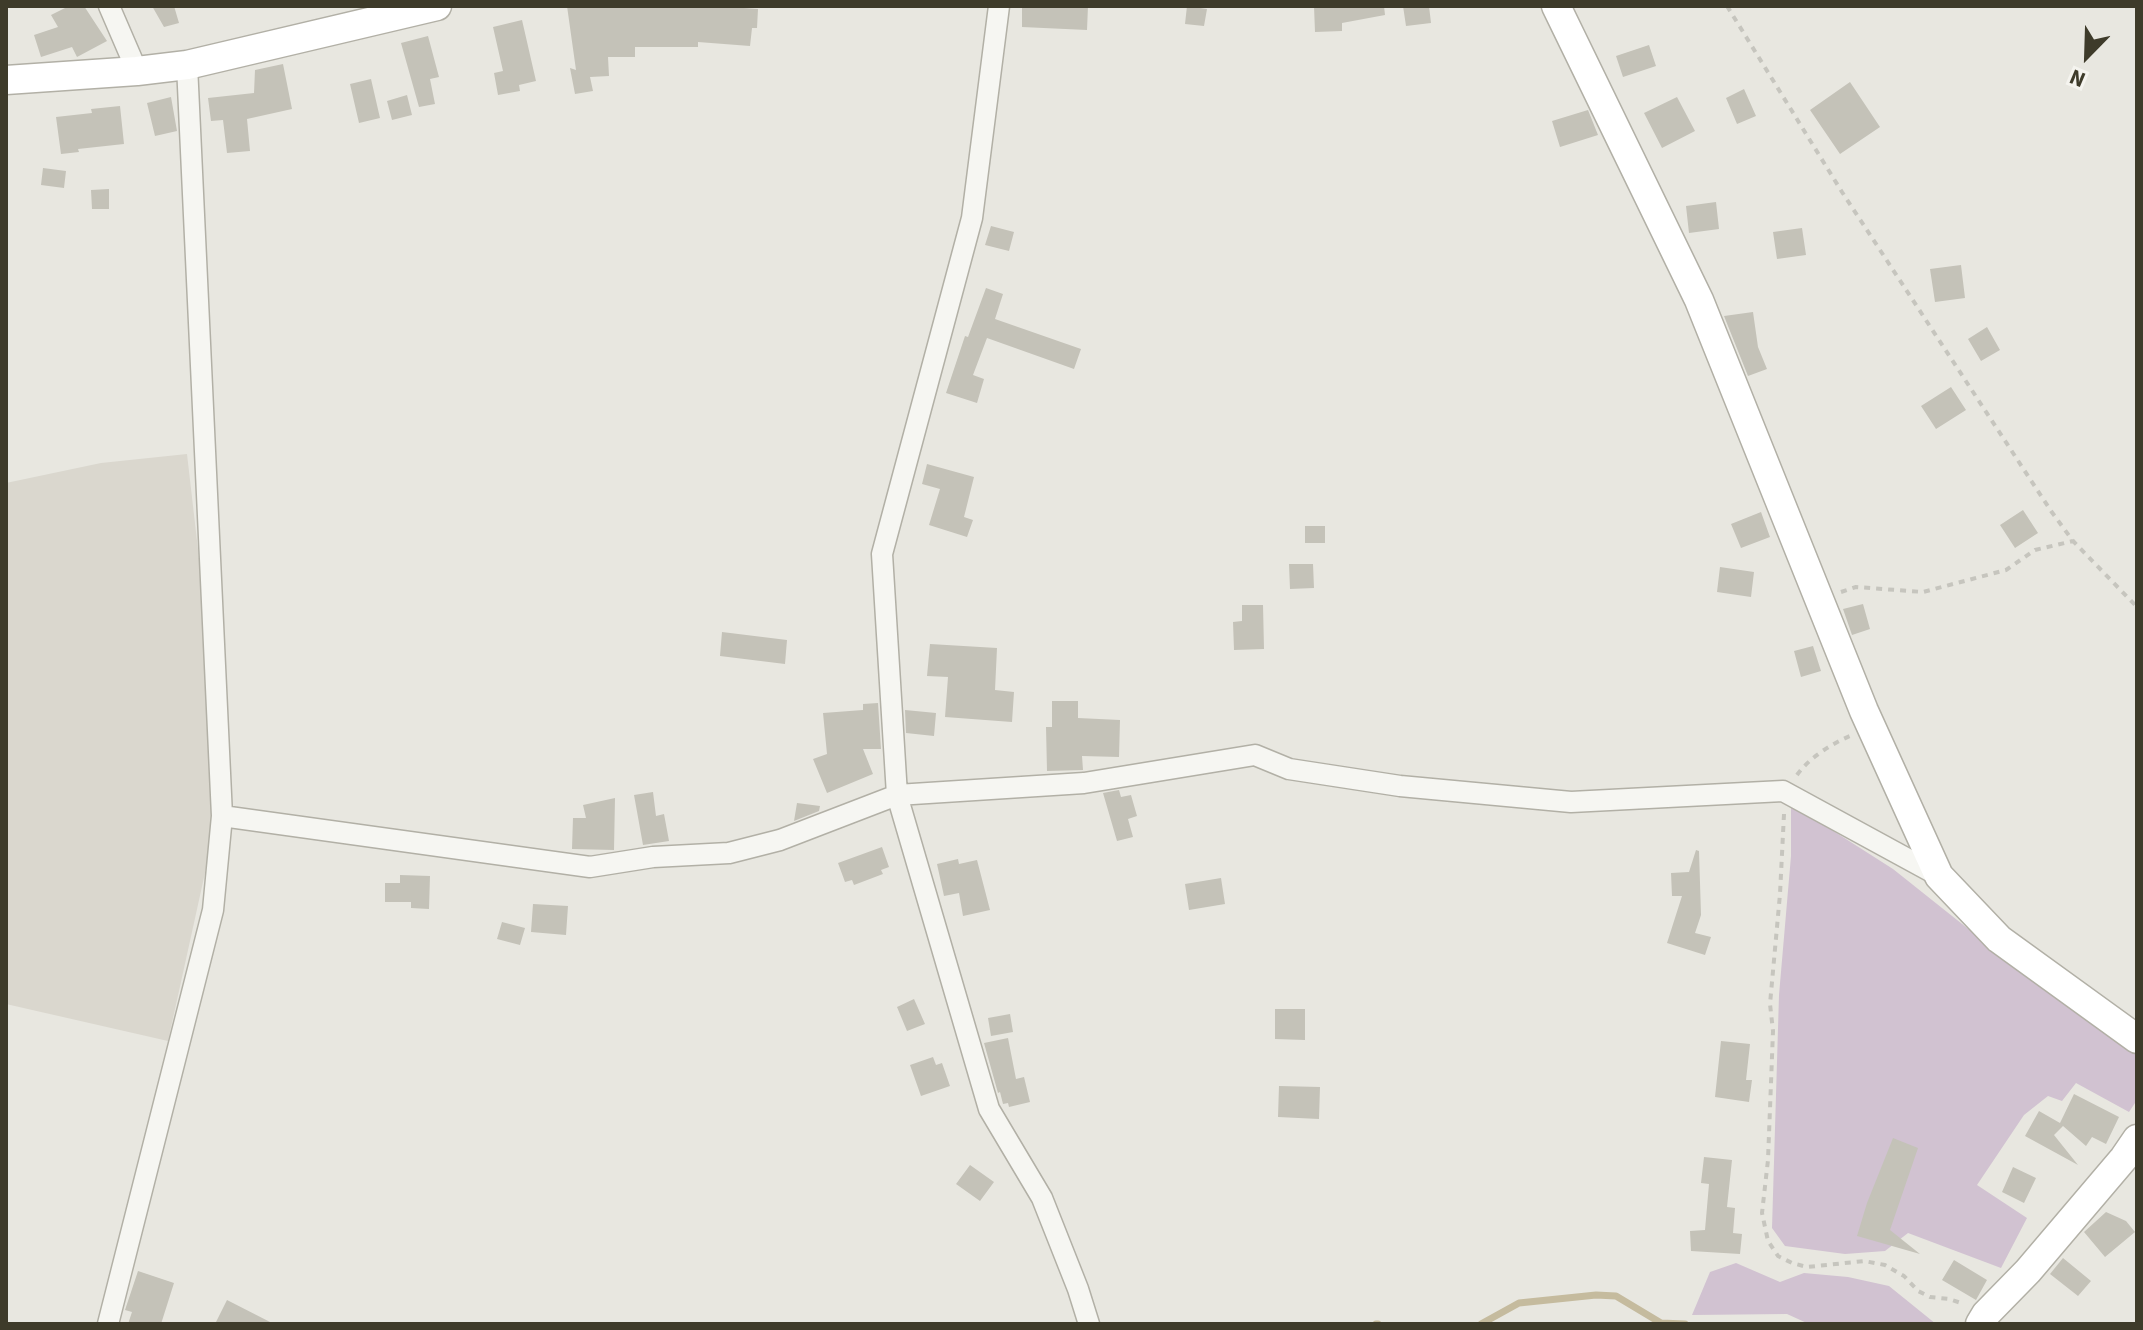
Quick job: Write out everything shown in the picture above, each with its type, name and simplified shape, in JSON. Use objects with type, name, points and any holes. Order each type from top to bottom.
[{"type":"street","points":[[109,6],[137,71]]},
{"type":"street","points":[[6,80],[187,65],[437,6]]},
{"type":"street","points":[[999,6],[972,218],[882,554],[897,795],[989,1109],[1042,1198],[1089,1324]]},
{"type":"street","points":[[1556,6],[1699,300],[1864,711],[1939,876]]},
{"type":"street","points":[[108,1324],[213,910],[222,816],[187,65]]},
{"type":"street","points":[[222,816],[590,867],[653,857],[729,853],[780,840],[897,795],[1084,783],[1255,755],[1289,769],[1400,786],[1571,802],[1783,791],[1939,876],[1999,939],[2137,1039]]},
{"type":"street","points":[[1983,1319],[2028,1271],[2136,1142]]},
{"type":"path","points":[[1727,6],[1842,192],[2073,541],[2137,607]]},
{"type":"path","points":[[1819,599],[1856,587],[1923,592],[2006,570],[2035,550],[2073,541]]},
{"type":"path","points":[[1864,711],[1855,734],[1833,744],[1806,763],[1783,791],[1781,881],[1770,1004],[1773,1045],[1768,1160],[1762,1213],[1768,1241],[1778,1256],[1807,1267],[1864,1261],[1885,1265],[1904,1276],[1918,1291],[1930,1297],[1949,1299],[1983,1319]]},
{"type":"shaded area","points":[[187,454],[205,610],[214,832],[168,1041],[6,1004],[6,483],[101,463]]},
{"type":"shaded area","points":[[1791,804],[1893,869],[2040,986],[2137,1055],[2137,1100],[2129,1112],[2076,1083],[2062,1101],[2048,1096],[2024,1115],[1977,1185],[2027,1218],[2001,1268],[1908,1233],[1885,1251],[1845,1254],[1785,1246],[1772,1228],[1779,995],[1791,856]]},
{"type":"shaded area","points":[[1736,1263],[1780,1282],[1804,1273],[1848,1277],[1889,1286],[1936,1324],[1809,1324],[1787,1314],[1692,1315],[1710,1272]]},
{"type":"building","points":[[69,6],[84,6],[107,41],[77,57],[72,47],[41,57],[34,35],[58,27],[51,15]]},
{"type":"building","points":[[152,6],[174,6],[179,23],[164,27]]},
{"type":"building","points":[[567,6],[758,9],[757,28],[752,28],[750,46],[698,42],[698,47],[635,47],[635,57],[608,57],[609,76],[590,77],[593,91],[575,94],[570,68],[576,70]]},
{"type":"building","points":[[1022,6],[1088,6],[1087,30],[1022,27]]},
{"type":"building","points":[[1187,6],[1207,9],[1204,26],[1185,24]]},
{"type":"building","points":[[1314,6],[1384,6],[1385,15],[1342,23],[1342,31],[1315,32]]},
{"type":"building","points":[[1403,6],[1429,6],[1431,23],[1406,26]]},
{"type":"building","points":[[522,20],[536,81],[519,85],[520,91],[498,95],[494,73],[503,71],[493,27]]},
{"type":"building","points":[[428,36],[439,77],[430,79],[435,104],[419,107],[401,43]]},
{"type":"building","points":[[1649,45],[1656,66],[1623,77],[1616,56]]},
{"type":"building","points":[[283,64],[292,109],[247,119],[250,151],[227,153],[223,120],[211,121],[208,98],[254,93],[255,70]]},
{"type":"building","points":[[371,79],[380,118],[359,123],[350,84]]},
{"type":"building","points":[[1850,82],[1880,127],[1840,154],[1810,110]]},
{"type":"building","points":[[1744,89],[1756,116],[1737,124],[1726,98]]},
{"type":"building","points":[[407,95],[412,115],[392,120],[387,101]]},
{"type":"building","points":[[171,97],[177,131],[155,136],[147,103]]},
{"type":"building","points":[[1677,97],[1695,131],[1662,148],[1644,113]]},
{"type":"building","points":[[120,106],[124,144],[61,154],[56,117]]},
{"type":"building","points":[[1588,110],[1598,135],[1560,147],[1552,121]]},
{"type":"building","points":[[43,168],[66,171],[64,188],[41,185]]},
{"type":"building","points":[[109,189],[109,209],[92,209],[91,190]]},
{"type":"building","points":[[1716,202],[1719,229],[1689,233],[1686,206]]},
{"type":"building","points":[[991,226],[1014,232],[1009,251],[985,245]]},
{"type":"building","points":[[1802,228],[1806,255],[1777,259],[1773,232]]},
{"type":"building","points":[[1961,265],[1965,298],[1935,302],[1930,269]]},
{"type":"building","points":[[986,288],[1003,294],[995,319],[1081,349],[1074,369],[987,338],[973,375],[984,379],[977,403],[946,393],[965,336],[968,337]]},
{"type":"building","points":[[1753,312],[1758,347],[1767,369],[1748,376],[1724,316]]},
{"type":"building","points":[[1987,327],[2000,350],[1981,361],[1968,339]]},
{"type":"building","points":[[1951,387],[1966,410],[1936,429],[1921,406]]},
{"type":"building","points":[[927,464],[974,477],[964,517],[973,520],[967,537],[929,525],[940,489],[922,484]]},
{"type":"building","points":[[2023,510],[2038,533],[2015,548],[2000,525]]},
{"type":"building","points":[[1761,512],[1770,537],[1741,548],[1731,524]]},
{"type":"building","points":[[1305,526],[1325,526],[1325,543],[1305,543]]},
{"type":"building","points":[[1289,564],[1313,564],[1314,588],[1290,589]]},
{"type":"building","points":[[1720,567],[1754,572],[1751,597],[1717,592]]},
{"type":"building","points":[[1863,604],[1870,629],[1852,635],[1843,609]]},
{"type":"building","points":[[1242,605],[1263,605],[1264,649],[1234,650],[1233,622],[1242,621]]},
{"type":"building","points":[[722,632],[787,640],[785,664],[720,656]]},
{"type":"building","points":[[930,644],[997,648],[995,690],[1014,692],[1012,722],[945,717],[948,677],[927,676]]},
{"type":"building","points":[[1813,646],[1821,671],[1801,677],[1794,651]]},
{"type":"building","points":[[1052,701],[1078,701],[1078,718],[1120,720],[1119,757],[1082,756],[1083,770],[1047,771],[1046,727],[1052,727]]},
{"type":"building","points":[[878,703],[881,749],[863,749],[873,774],[827,793],[813,759],[827,754],[823,713],[863,710],[863,704]]},
{"type":"building","points":[[905,710],[936,713],[934,736],[906,733]]},
{"type":"building","points":[[1119,790],[1121,797],[1131,795],[1137,816],[1128,819],[1133,837],[1117,841],[1103,793]]},
{"type":"building","points":[[653,792],[656,816],[664,814],[669,841],[643,845],[634,795]]},
{"type":"building","points":[[615,798],[614,850],[572,849],[573,818],[586,818],[583,805]]},
{"type":"building","points":[[797,803],[820,806],[819,811],[794,821]]},
{"type":"building","points":[[882,847],[889,867],[881,870],[883,874],[854,885],[852,880],[845,882],[838,863]]},
{"type":"building","points":[[1696,850],[1699,851],[1701,915],[1695,933],[1711,937],[1705,955],[1667,943],[1682,896],[1672,896],[1671,873],[1689,872]]},
{"type":"building","points":[[958,859],[959,864],[977,860],[990,910],[963,916],[959,893],[944,896],[937,864]]},
{"type":"building","points":[[400,875],[430,876],[429,909],[411,908],[411,902],[385,902],[385,883],[400,883]]},
{"type":"building","points":[[1221,878],[1225,904],[1189,910],[1185,884]]},
{"type":"building","points":[[533,904],[568,906],[566,935],[531,932]]},
{"type":"building","points":[[502,922],[525,928],[520,945],[497,939]]},
{"type":"building","points":[[914,999],[925,1024],[907,1031],[897,1007]]},
{"type":"building","points":[[1275,1009],[1305,1009],[1305,1040],[1275,1039]]},
{"type":"building","points":[[1010,1014],[1013,1032],[991,1036],[988,1018]]},
{"type":"building","points":[[1008,1038],[1016,1079],[1024,1077],[1030,1102],[1009,1107],[1008,1103],[1003,1104],[998,1093],[984,1043]]},
{"type":"building","points":[[1721,1041],[1750,1044],[1746,1080],[1752,1080],[1749,1102],[1715,1097]]},
{"type":"building","points":[[933,1057],[936,1065],[942,1063],[950,1086],[921,1096],[910,1065]]},
{"type":"building","points":[[1279,1086],[1320,1087],[1319,1119],[1278,1117]]},
{"type":"building","points":[[2074,1094],[2119,1117],[2106,1144],[2092,1137],[2086,1146],[2063,1126],[2054,1135],[2078,1165],[2025,1136],[2039,1111],[2060,1123]]},
{"type":"building","points":[[1893,1138],[1918,1148],[1890,1230],[1920,1254],[1857,1236]]},
{"type":"building","points":[[1704,1157],[1732,1160],[1727,1207],[1735,1208],[1733,1233],[1742,1234],[1740,1254],[1691,1251],[1690,1231],[1705,1230],[1709,1184],[1701,1183]]},
{"type":"building","points":[[970,1165],[994,1182],[980,1201],[956,1184]]},
{"type":"building","points":[[2013,1167],[2036,1178],[2024,1203],[2002,1192]]},
{"type":"building","points":[[2106,1212],[2126,1221],[2135,1232],[2105,1257],[2084,1232]]},
{"type":"building","points":[[2063,1258],[2091,1281],[2078,1296],[2050,1274]]},
{"type":"building","points":[[1954,1260],[1987,1280],[1976,1300],[1942,1280]]},
{"type":"building","points":[[138,1271],[174,1283],[161,1324],[128,1324],[132,1312],[125,1310]]},
{"type":"building","points":[[227,1300],[274,1324],[215,1324]]},
{"type":"waterway","points":[[1481,1324],[1519,1303],[1596,1295],[1616,1296],[1661,1323],[1685,1324]]}]
